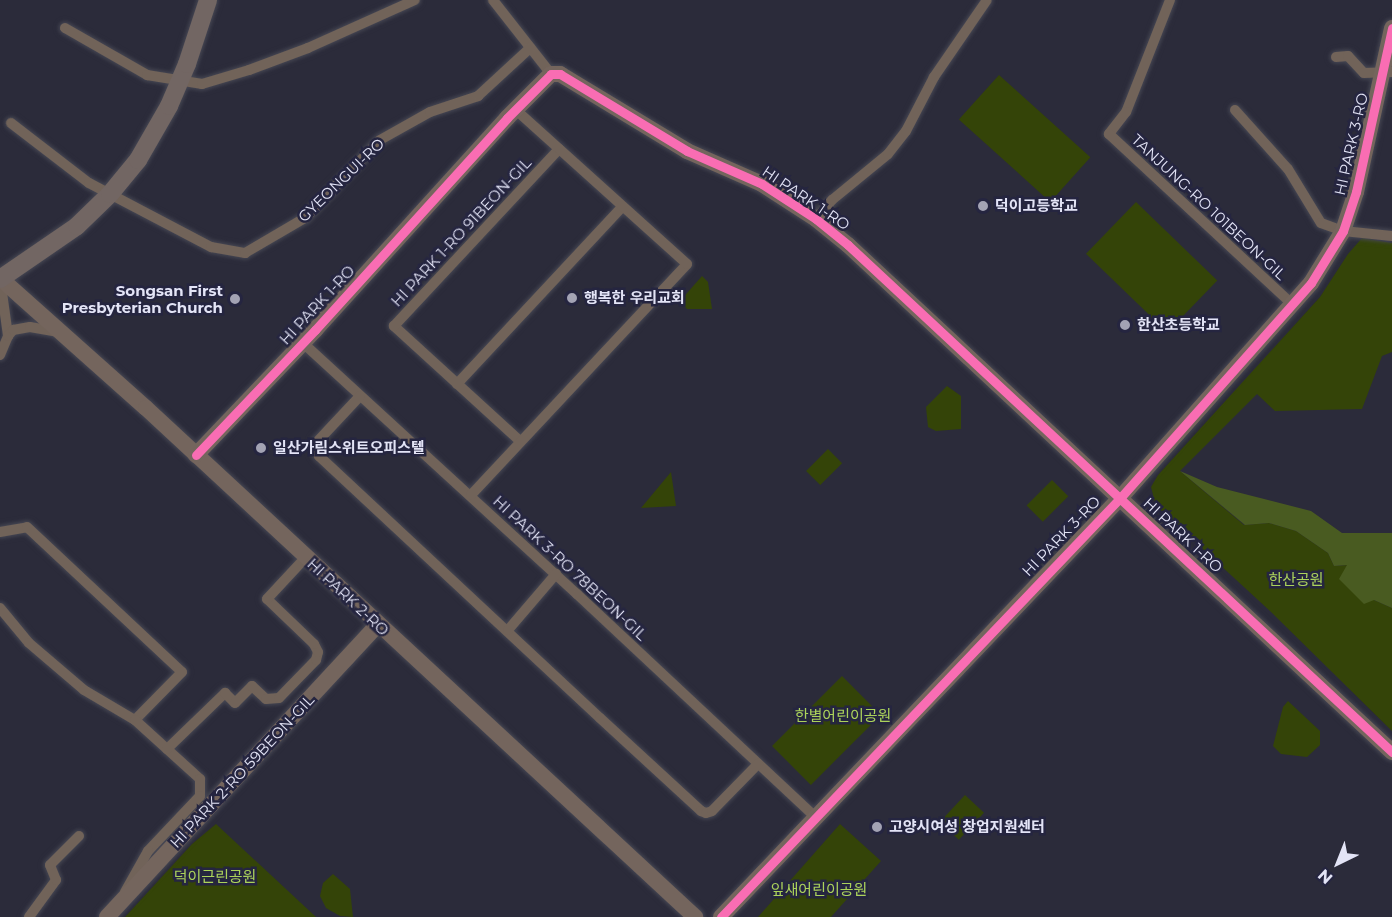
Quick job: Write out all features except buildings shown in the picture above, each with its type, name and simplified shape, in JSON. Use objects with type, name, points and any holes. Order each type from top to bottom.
[{"type":"main road","points":[[0,278],[77,226],[110,194],[138,160],[161,123],[180,80],[208,0]]},
{"type":"street","points":[[65,28],[147,75],[159,79],[202,84],[249,70],[308,48],[416,0]]},
{"type":"street","points":[[493,0],[550,74]]},
{"type":"street","points":[[816,219],[832,200],[888,154],[906,131],[940,67],[987,0]]},
{"type":"street","name":"TANJUNG-RO 101BEON-GIL","points":[[1170,0],[1126,112],[1110,135],[1292,304]]},
{"type":"street","name":"HI PARK 3-RO","points":[[721,917],[1120,497],[1311,283],[1343,231],[1356,192],[1387,72],[1392,28]]},
{"type":"street","name":"GYEONGUI-RO","points":[[11,123],[89,183],[211,247],[245,253],[305,218],[380,140],[430,112],[478,96],[530,48]]},
{"type":"street","points":[[1336,57],[1348,56],[1364,73],[1387,72]]},
{"type":"street","name":"HI PARK 1-RO","points":[[196,455],[303,342],[515,109],[550,74],[566,76],[687,150],[762,184],[816,219],[848,245],[1392,752]]},
{"type":"street","points":[[471,495],[687,264],[515,109]]},
{"type":"street","points":[[1235,110],[1288,170],[1321,223],[1343,231],[1392,236]]},
{"type":"street","name":"HI PARK 1-RO 91BEON-GIL","points":[[520,441],[394,326],[559,149]]},
{"type":"street","points":[[457,384],[622,207]]},
{"type":"street","points":[[0,278],[8,336]]},
{"type":"street","name":"HI PARK 2-RO","points":[[0,278],[196,455],[695,917]]},
{"type":"street","points":[[0,355],[13,330],[30,327],[62,333]]},
{"type":"street","name":"HI PARK 3-RO 78BEON-GIL","points":[[303,342],[471,495],[815,817]]},
{"type":"street","points":[[360,396],[317,442],[315,450],[319,456],[701,811],[712,811],[758,764]]},
{"type":"street","points":[[0,532],[27,527],[182,672],[135,720]]},
{"type":"street","points":[[168,749],[225,693],[236,703],[252,686],[266,699],[279,698],[316,660],[318,652],[314,644],[267,599],[306,557]]},
{"type":"street","points":[[508,630],[556,574]]},
{"type":"street","points":[[0,608],[29,643],[84,690],[135,720],[200,780],[200,796],[148,851],[131,877],[120,903]]},
{"type":"street","name":"HI PARK 2-RO 59BEON-GIL","points":[[107,917],[378,624]]},
{"type":"street","points":[[29,917],[56,880],[50,865],[79,836]]},
{"type":"green space","points":[[999,75],[1090,157],[1050,202],[959,120]]},
{"type":"green space","points":[[1136,202],[1217,280],[1167,332],[1086,254]]},
{"type":"green space","name":"한산공원","points":[[1362,238],[1392,243],[1392,352],[1382,356],[1362,409],[1275,411],[1257,394],[1180,471],[1244,525],[1269,523],[1296,531],[1328,553],[1334,566],[1348,565],[1374,600],[1392,608],[1392,731],[1270,611],[1156,506],[1151,487],[1158,475],[1320,297],[1348,254]]},
{"type":"green space","points":[[702,276],[708,282],[712,309],[687,309],[680,301]]},
{"type":"green space","points":[[947,386],[961,396],[961,429],[936,431],[928,427],[926,407]]},
{"type":"green space","points":[[828,449],[842,463],[820,485],[806,471]]},
{"type":"green space","points":[[1180,471],[1217,487],[1311,511],[1342,533],[1392,533],[1392,608],[1374,600],[1364,604],[1339,579],[1347,565],[1334,566],[1328,553],[1296,531],[1269,523],[1245,525]]},
{"type":"green space","points":[[671,472],[676,506],[641,508]]},
{"type":"green space","points":[[1052,480],[1068,496],[1043,522],[1027,505]]},
{"type":"green space","name":"한별어린이공원","points":[[842,676],[881,715],[811,785],[772,746]]},
{"type":"green space","points":[[1288,701],[1320,731],[1320,745],[1307,757],[1281,754],[1273,746],[1283,707]]},
{"type":"green space","points":[[965,795],[984,813],[959,840],[940,822]]},
{"type":"green space","name":"덕이근린공원","points":[[216,824],[316,917],[125,917],[192,844]]},
{"type":"green space","name":"잎새어린이공원","points":[[840,824],[881,861],[831,917],[758,917]]},
{"type":"green space","points":[[333,874],[350,889],[353,917],[340,916],[326,908],[320,896],[323,883]]},
{"type":"cycle path","points":[[721,917],[1121,497],[1311,283],[1343,231],[1356,192],[1392,28]]},
{"type":"cycle path","points":[[196,455],[315,330],[507,118],[551,74],[560,74],[687,151],[762,184],[816,219],[848,245],[1392,752]]},
{"type":"place","name":"덕이고등학교","points":[[983,206]]},
{"type":"place","name":"행복한 우리교회","points":[[572,298]]},
{"type":"place","name":"Songsan First Presbyterian Church","points":[[235,299]]},
{"type":"place","name":"한산초등학교","points":[[1125,325]]},
{"type":"place","name":"일산가림스위트오피스텔","points":[[261,448]]},
{"type":"place","name":"고양시여성 창업지원센터","points":[[877,827]]}]
